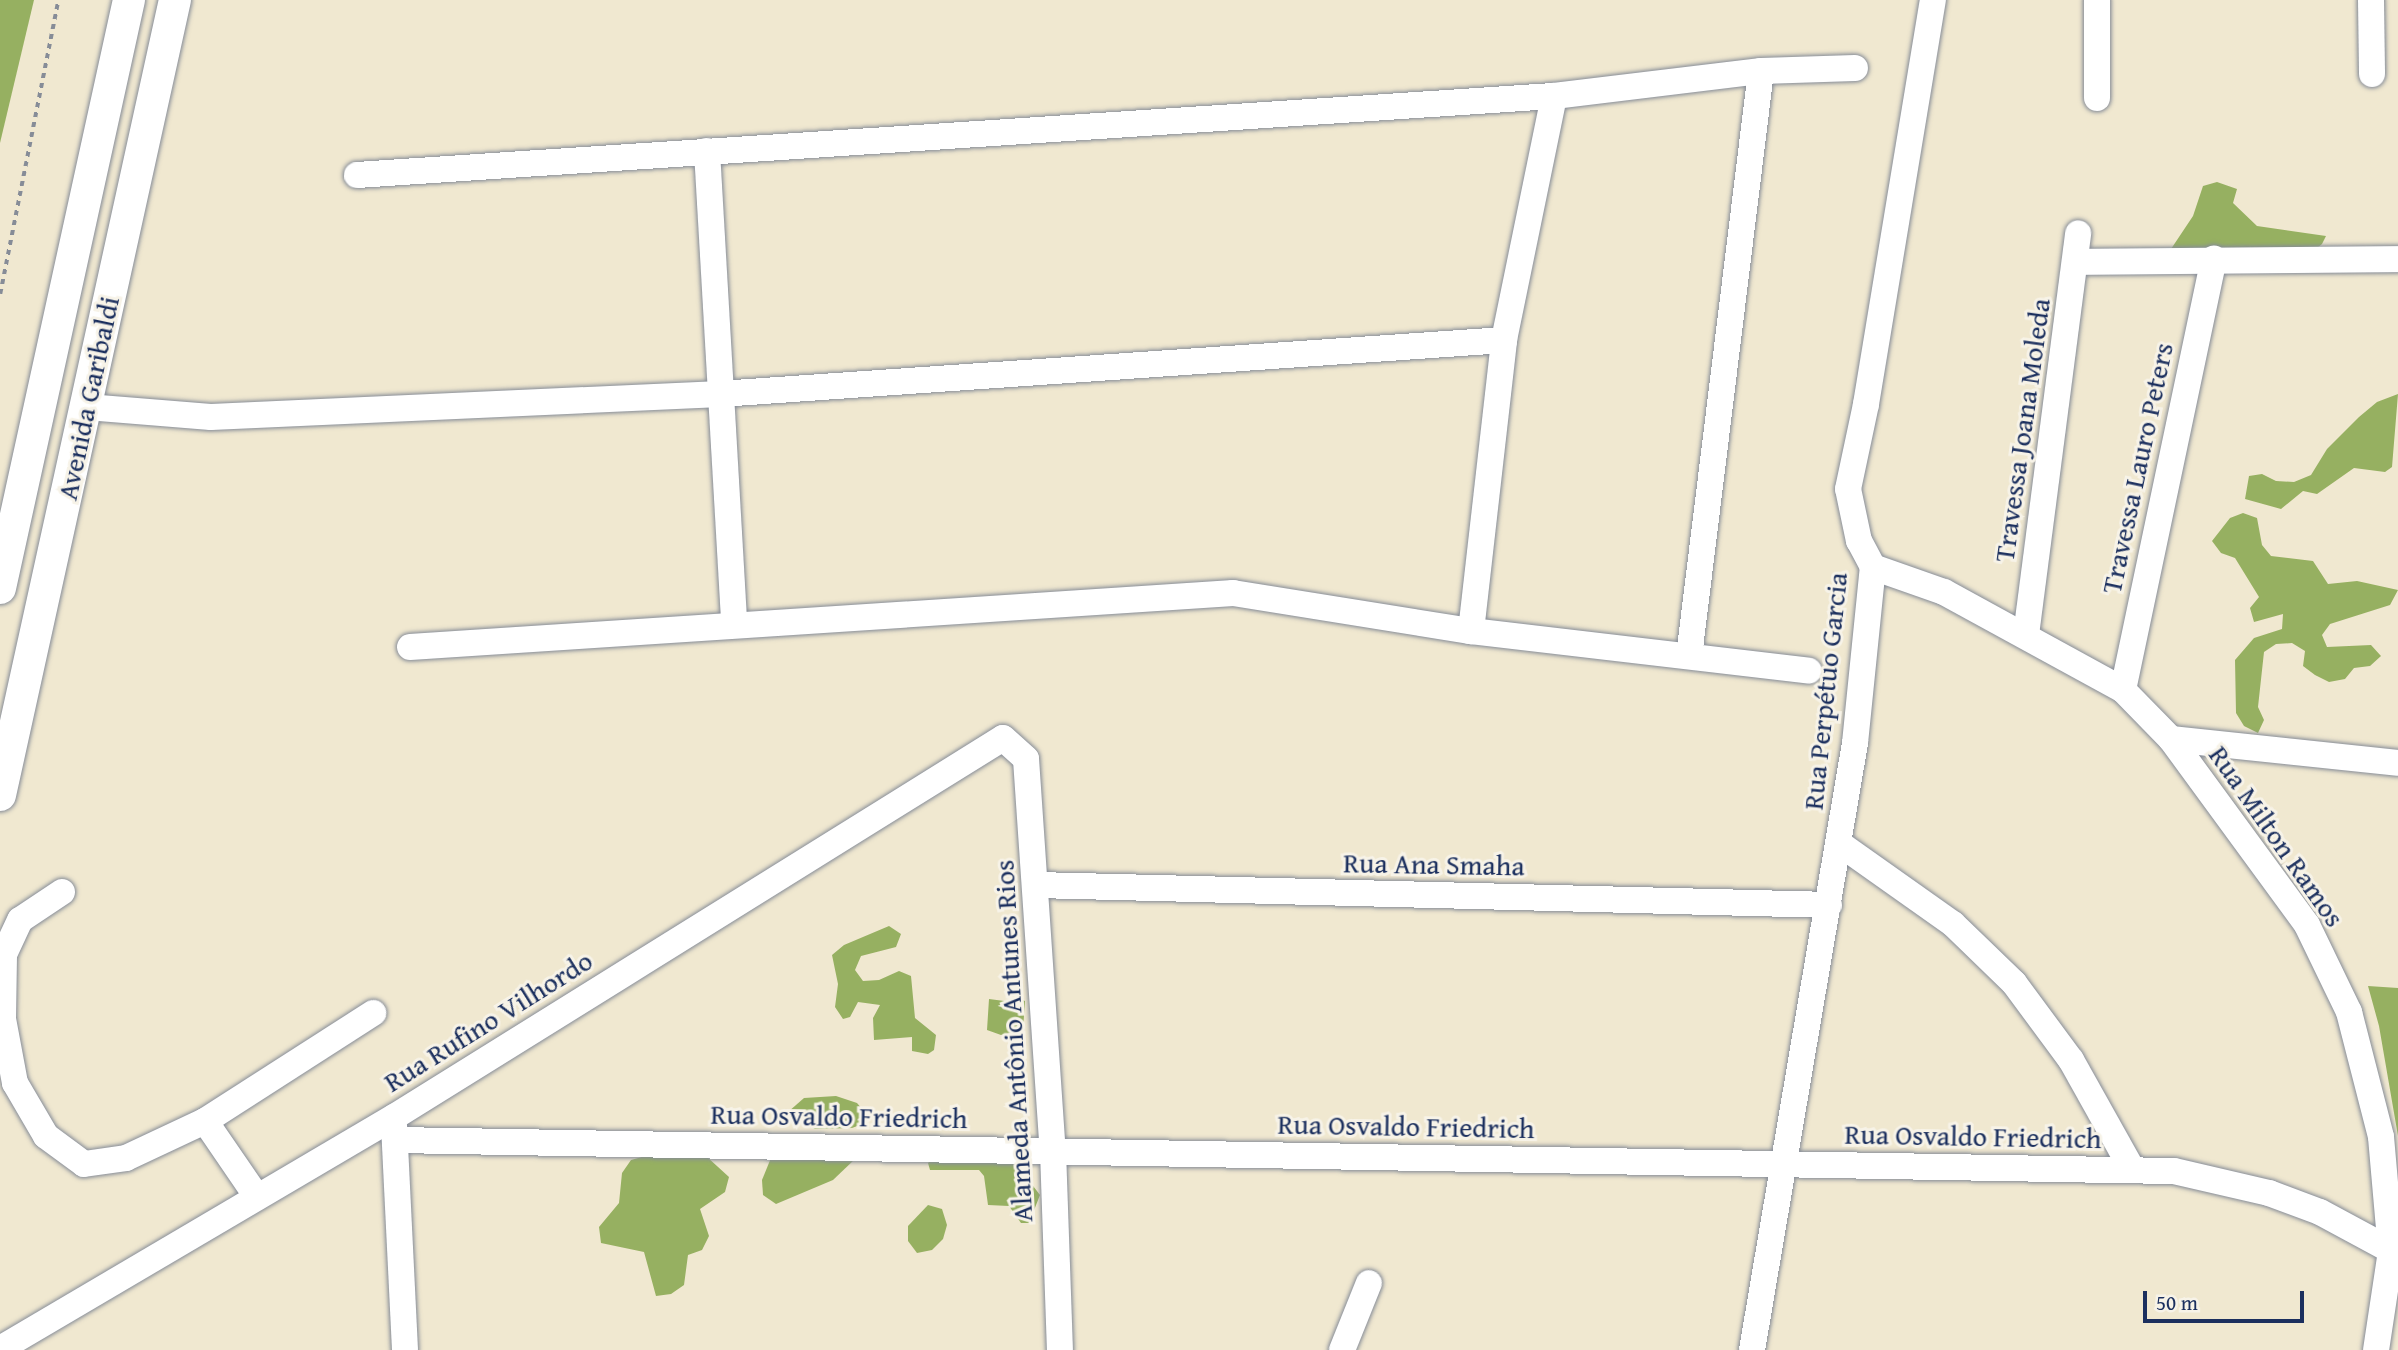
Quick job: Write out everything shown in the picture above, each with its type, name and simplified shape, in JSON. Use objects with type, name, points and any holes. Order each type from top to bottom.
[{"type":"main road","name":"Avenida Garibaldi","points":[[0,588],[130,0]]},
{"type":"main road","name":"Avenida Garibaldi","points":[[0,795],[174,0]]},
{"type":"main road","points":[[88,192],[129,202]]},
{"type":"street","name":"Rua Perpétuo Garcia","points":[[1752,1350],[1840,844],[1873,567],[1859,541],[1848,489],[1933,0]]},
{"type":"street","points":[[2097,98],[2098,0]]},
{"type":"street","points":[[2371,0],[2372,74]]},
{"type":"street","points":[[357,174],[1554,96],[1761,71],[1855,68]]},
{"type":"street","points":[[1689,656],[1761,71]]},
{"type":"street","points":[[1471,631],[1504,340],[1554,96]]},
{"type":"street","points":[[707,151],[734,622]]},
{"type":"street","name":"Travessa Joana Moleda","points":[[2026,635],[2077,262],[2078,233]]},
{"type":"street","name":"Travessa Lauro Peters","points":[[2123,690],[2214,259]]},
{"type":"street","points":[[2077,262],[2398,259]]},
{"type":"street","points":[[87,407],[211,418],[720,394],[1504,340]]},
{"type":"street","name":"Rua Milton Ramos","points":[[1873,567],[1944,592],[2123,690],[2171,738],[2307,925],[2349,1012],[2381,1137],[2395,1253],[2376,1350]]},
{"type":"street","points":[[410,647],[734,622],[1233,593],[1471,631],[1809,671]]},
{"type":"street","name":"Alameda Antônio Antunes Rios","points":[[1003,738],[1026,759],[1053,1152],[1060,1350]]},
{"type":"street","name":"Rua Rufino Vilhordo","points":[[0,1349],[257,1197],[395,1129],[1003,738]]},
{"type":"street","points":[[2171,738],[2398,763]]},
{"type":"street","points":[[1840,844],[1953,924],[2014,983],[2071,1060],[2132,1169]]},
{"type":"street","name":"Rua Ana Smaha","points":[[1036,885],[1829,905]]},
{"type":"street","points":[[62,892],[19,920],[4,955],[3,1020],[15,1083],[46,1136],[84,1164],[126,1158],[205,1121],[373,1013]]},
{"type":"street","points":[[205,1121],[257,1197]]},
{"type":"street","points":[[395,1129],[405,1350]]},
{"type":"street","name":"Rua Osvaldo Friedrich","points":[[395,1129],[1053,1152],[2132,1169],[2214,1177],[2269,1193],[2320,1212],[2395,1253]]},
{"type":"street","points":[[1342,1350],[1369,1283]]},
{"type":"path","points":[[0,293],[58,0]]},
{"type":"green space","points":[[0,0],[34,0],[0,143]]},
{"type":"green space","points":[[2217,182],[2237,189],[2233,203],[2257,226],[2326,236],[2322,244],[2316,249],[2167,255],[2193,216],[2203,186]]},
{"type":"green space","points":[[2398,394],[2392,467],[2385,472],[2354,468],[2317,494],[2303,491],[2281,509],[2245,499],[2249,476],[2262,474],[2276,481],[2294,482],[2311,475],[2327,449],[2359,417],[2377,402]]},
{"type":"green space","points":[[2243,513],[2257,518],[2262,545],[2271,556],[2313,561],[2328,584],[2357,581],[2398,590],[2390,605],[2330,624],[2322,635],[2327,647],[2371,645],[2381,656],[2370,666],[2354,668],[2345,679],[2329,682],[2315,675],[2303,666],[2305,651],[2292,643],[2276,644],[2264,652],[2258,707],[2264,720],[2258,733],[2244,726],[2236,713],[2235,660],[2254,638],[2282,629],[2283,614],[2254,622],[2250,608],[2259,597],[2235,558],[2221,553],[2212,541],[2230,518]]},
{"type":"green space","points":[[889,926],[901,934],[896,947],[861,956],[855,970],[863,981],[879,980],[899,971],[911,976],[915,1018],[936,1035],[934,1050],[928,1054],[912,1051],[912,1037],[874,1040],[873,1018],[880,1005],[858,1002],[850,1017],[843,1019],[835,1007],[838,984],[832,955],[844,945]]},
{"type":"green space","points":[[2368,986],[2398,988],[2398,1136],[2379,1026]]},
{"type":"green space","points":[[1018,998],[1025,1001],[1023,1030],[1001,1035],[987,1030],[989,999],[1012,1002]]},
{"type":"green space","points":[[836,1096],[857,1103],[867,1115],[865,1123],[852,1128],[815,1129],[788,1112],[804,1098]]},
{"type":"green space","points":[[674,1148],[706,1156],[729,1177],[725,1192],[700,1209],[709,1236],[702,1250],[688,1255],[684,1285],[671,1294],[656,1296],[644,1252],[601,1243],[599,1227],[619,1203],[622,1173],[631,1160]]},
{"type":"green space","points":[[1007,1152],[1040,1195],[1029,1223],[1021,1223],[1009,1206],[988,1205],[984,1176],[979,1170],[930,1170],[928,1163],[934,1157]]},
{"type":"green space","points":[[773,1153],[855,1159],[833,1180],[776,1204],[763,1195],[762,1180]]},
{"type":"green space","points":[[928,1205],[942,1209],[947,1225],[943,1239],[932,1250],[917,1253],[908,1241],[908,1226]]}]
